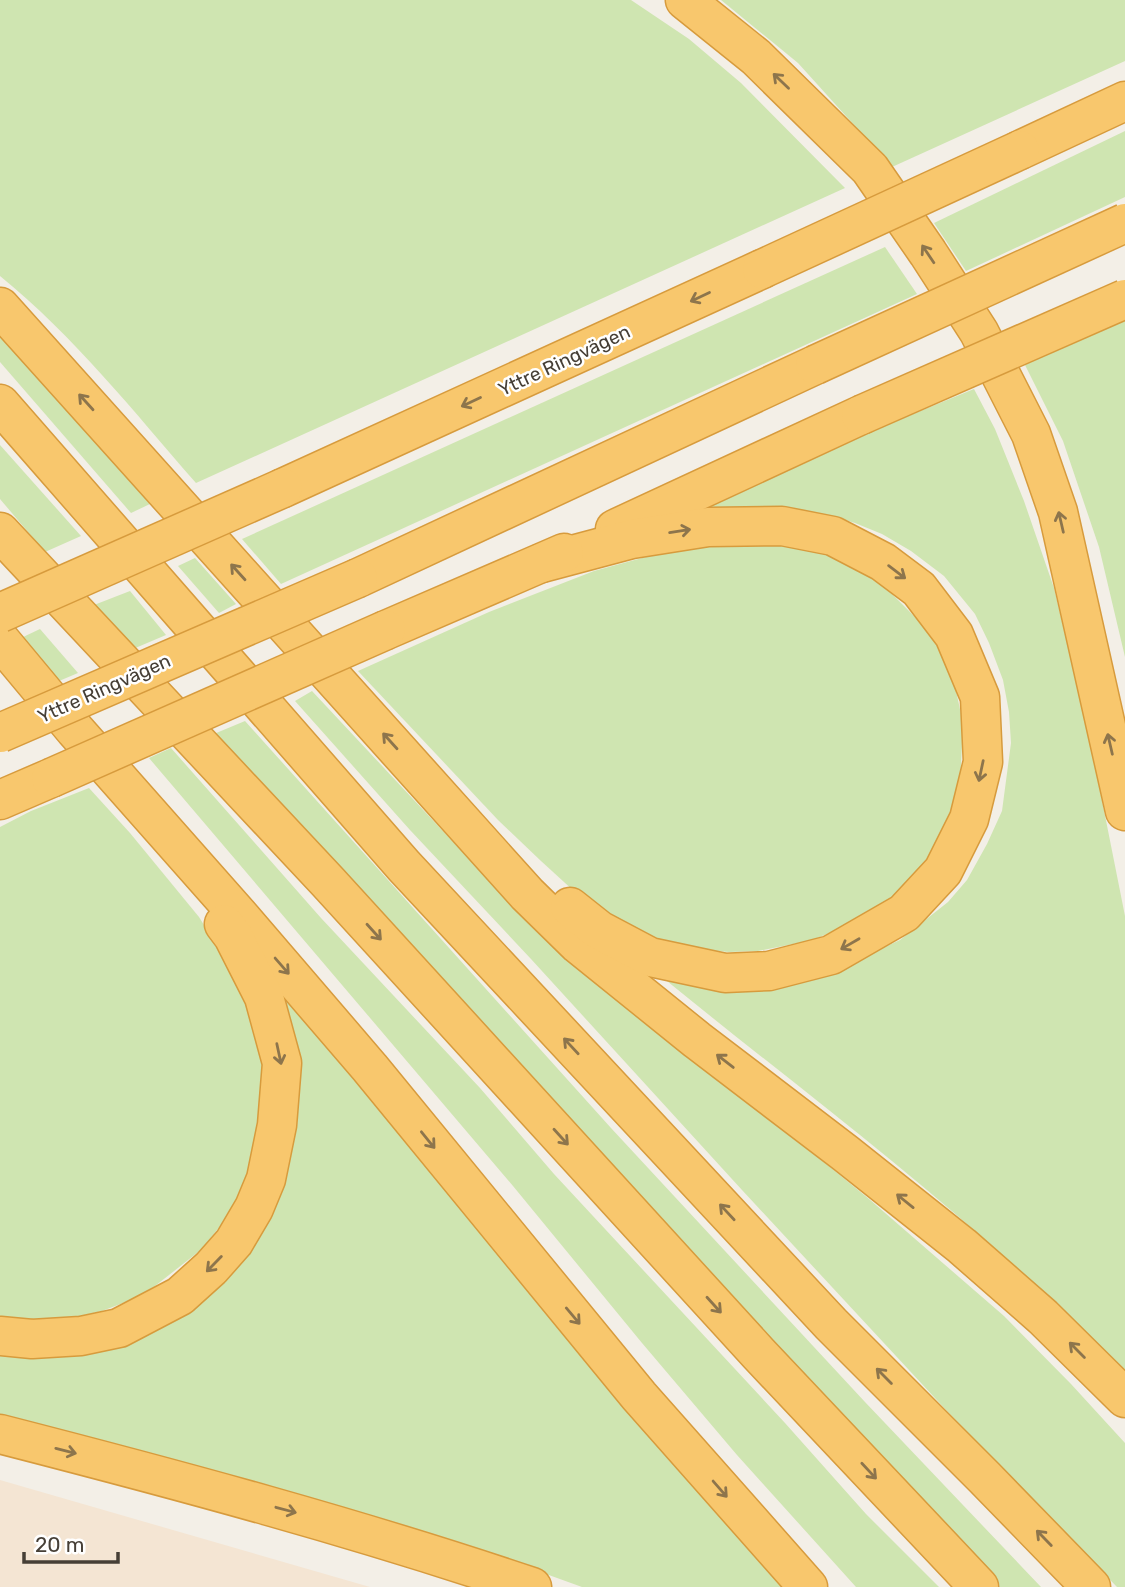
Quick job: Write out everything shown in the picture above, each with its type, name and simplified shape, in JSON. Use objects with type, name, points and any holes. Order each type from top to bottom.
[{"type":"highway","points":[[685,0],[756,57],[870,169],[979,332],[1031,434],[1058,512],[1125,811]]},
{"type":"highway","name":"Yttre Ringvägen","points":[[0,613],[283,488],[1125,101]]},
{"type":"highway","name":"Yttre Ringvägen","points":[[0,733],[358,578],[1125,223]]},
{"type":"highway","points":[[20,792],[386,629],[542,563],[861,415],[1125,299]]},
{"type":"highway","points":[[0,307],[527,894],[578,944],[962,1246],[1044,1317],[1125,1398]]},
{"type":"highway","points":[[0,404],[404,866],[831,1324],[1091,1587]]},
{"type":"highway","points":[[0,584],[160,514],[283,488]]},
{"type":"highway","points":[[436,791],[550,892],[599,930],[650,957],[725,973],[769,971],[831,955],[904,913],[943,871],[969,819],[983,762],[980,697],[954,635],[919,589],[884,562],[833,536],[782,526],[708,527],[632,539],[542,563]]},
{"type":"highway","points":[[0,531],[338,892],[768,1364],[979,1587]]},
{"type":"highway","points":[[0,640],[169,849],[233,936],[264,997],[282,1063],[277,1125],[266,1179],[254,1208],[234,1242],[211,1268],[180,1296],[118,1328],[81,1336],[32,1339],[0,1336]]},
{"type":"highway","points":[[75,730],[307,994],[639,1396],[808,1587]]},
{"type":"highway","points":[[0,1434],[316,1518],[532,1587]]},
{"type":"shaded area","points":[[0,1480],[370,1587],[0,1587]]},
{"type":"green space","points":[[0,0],[631,0],[689,39],[741,83],[845,188],[196,483],[78,349],[0,276]]},
{"type":"green space","points":[[721,0],[1125,0],[1125,61],[892,167],[798,63]]},
{"type":"green space","points":[[1125,131],[1125,197],[966,271],[934,223]]},
{"type":"green space","points":[[885,247],[917,294],[281,584],[242,539]]},
{"type":"green space","points":[[1125,314],[1125,657],[1099,547],[1063,441],[1022,359]]},
{"type":"green space","points":[[0,332],[150,504],[131,513],[0,362]]},
{"type":"green space","points":[[974,389],[995,429],[1024,501],[1054,588],[1089,735],[1125,916],[1125,1375],[1072,1320],[959,1217],[662,977],[830,972],[900,940],[948,902],[967,880],[987,844],[1002,811],[1011,743],[1009,712],[1003,680],[989,643],[975,614],[944,576],[911,551],[882,534],[829,515],[778,508],[688,514]]},
{"type":"green space","points":[[0,445],[81,536],[45,552],[0,499]]},
{"type":"green space","points":[[758,539],[827,554],[858,568],[880,582],[930,632],[942,652],[953,677],[963,723],[960,786],[955,810],[932,852],[902,890],[863,918],[813,940],[758,951],[729,952],[705,950],[649,938],[626,926],[576,893],[541,861],[498,820],[358,671],[489,612],[594,571],[679,548]]},
{"type":"green space","points":[[195,558],[236,604],[219,613],[178,566]]},
{"type":"green space","points":[[130,591],[166,635],[133,649],[94,605]]},
{"type":"green space","points":[[40,629],[78,673],[59,681],[21,638]]},
{"type":"green space","points":[[312,691],[485,876],[581,963],[869,1199],[1004,1316],[1125,1443],[1125,1587],[1117,1587],[947,1411],[410,830],[295,701]]},
{"type":"green space","points":[[245,721],[611,1128],[1041,1587],[991,1587],[209,736]]},
{"type":"green space","points":[[171,748],[321,918],[480,1088],[554,1174],[866,1514],[939,1587],[856,1587],[737,1455],[513,1186],[149,758]]},
{"type":"green space","points":[[89,788],[199,917],[221,952],[252,1016],[261,1049],[263,1084],[255,1166],[225,1220],[202,1249],[155,1286],[131,1300],[102,1311],[64,1320],[39,1322],[0,1319],[0,827],[31,811]]},
{"type":"green space","points":[[270,976],[785,1587],[582,1587],[485,1552],[0,1417],[0,1352],[120,1342],[289,1158],[297,1126],[298,1101]]}]
